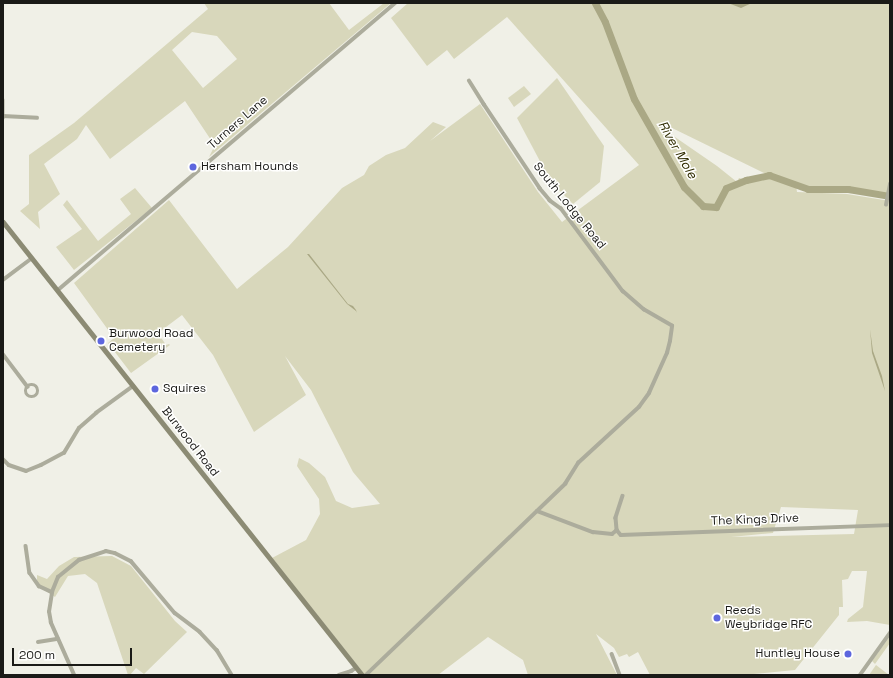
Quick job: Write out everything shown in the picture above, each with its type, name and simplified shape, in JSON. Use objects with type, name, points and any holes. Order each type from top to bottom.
[{"type":"street","name":"Turners Lane","points":[[58,290],[395,3]]},
{"type":"street","name":"South Lodge Road","points":[[469,81],[540,189],[550,201],[561,209],[623,292],[644,310],[672,326],[667,353],[649,392],[639,407],[578,463],[565,484],[537,511]]},
{"type":"street","points":[[3,100],[3,117],[37,118]]},
{"type":"street","points":[[886,205],[890,184]]},
{"type":"street","name":"Burwood Road","points":[[3,222],[362,675]]},
{"type":"street","points":[[3,280],[32,258]]},
{"type":"street","points":[[3,354],[28,387]]},
{"type":"street","points":[[3,459],[9,465],[26,471],[64,453],[79,428],[96,413],[133,386]]},
{"type":"street","points":[[621,535],[617,530],[616,518],[623,496]]},
{"type":"street","points":[[366,675],[537,511]]},
{"type":"street","name":"The Kings Drive","points":[[537,511],[593,532],[621,535],[890,525]]},
{"type":"street","points":[[612,534],[617,530]]},
{"type":"street","points":[[26,546],[30,573],[40,586],[52,592]]},
{"type":"street","points":[[74,675],[58,639],[49,612],[52,592],[58,577],[79,560],[106,551],[126,557],[136,566],[175,613],[200,632],[217,650],[232,675]]},
{"type":"street","points":[[860,675],[890,633]]},
{"type":"street","points":[[38,642],[58,639]]},
{"type":"street","points":[[612,654],[620,675]]},
{"type":"street","points":[[339,675],[350,672],[356,668]]},
{"type":"green space","points":[[204,3],[329,3],[349,30],[384,3],[391,3],[209,157],[216,143],[213,143],[185,101],[110,159],[86,125],[77,139],[44,164],[60,194],[38,212],[40,229],[20,211],[29,204],[29,155],[74,123],[208,9]],"holes":[[[192,32],[217,36],[237,59],[203,88],[172,50]]]},
{"type":"green space","points":[[408,3],[890,3],[890,196],[848,189],[808,189],[796,185],[797,192],[847,194],[890,201],[890,625],[867,621],[847,622],[848,619],[863,607],[867,571],[852,571],[848,579],[842,580],[843,607],[839,607],[839,615],[795,670],[744,675],[650,675],[638,652],[629,657],[627,654],[619,657],[614,648],[596,634],[617,675],[528,675],[523,660],[488,637],[438,675],[365,675],[272,558],[306,540],[320,514],[319,499],[297,466],[299,458],[309,463],[325,477],[336,501],[352,508],[380,504],[353,472],[311,390],[285,356],[306,395],[254,432],[213,355],[182,315],[158,333],[166,345],[170,345],[131,373],[108,343],[114,338],[74,283],[169,200],[237,289],[288,247],[342,188],[364,175],[369,166],[386,155],[405,148],[433,122],[446,127],[430,141],[480,104],[538,192],[562,222],[639,165],[507,17],[454,59],[447,50],[427,66],[391,18]],"holes":[[[668,126],[766,174],[763,180],[753,182],[739,178],[737,182],[717,166],[672,135]],[[781,507],[858,510],[854,534],[731,537],[773,533]]]},
{"type":"green space","points":[[557,78],[604,146],[600,182],[573,204],[551,182],[517,118]]},
{"type":"green space","points":[[524,86],[531,94],[514,107],[508,98]]},
{"type":"green space","points":[[135,188],[152,208],[74,270],[56,247],[82,229],[63,205],[67,200],[98,241],[131,214],[120,199]]},
{"type":"green space","points":[[112,556],[131,566],[175,621],[187,632],[144,674],[136,668],[130,675],[128,675],[97,583],[85,574],[68,576],[55,597],[37,585],[37,575],[47,579],[59,566],[74,557]]},
{"type":"green space","points":[[890,636],[890,643],[875,664],[872,661]]},
{"type":"green space","points":[[876,665],[889,675],[869,675]]},
{"type":"shaded area","points":[[728,3],[752,3],[741,8]]},
{"type":"shaded area","points":[[307,254],[309,254],[348,304],[353,306],[357,313],[347,304]]},
{"type":"shaded area","points":[[870,329],[873,351],[882,376],[885,391],[872,353]]},
{"type":"waterway","name":"River Mole","points":[[595,3],[605,22],[634,99],[684,187],[703,206],[716,207],[726,188],[746,180],[769,175],[808,189],[848,189],[890,196]]},
{"type":"place","name":"Hersham Hounds","points":[[193,167]]},
{"type":"place","name":"Burwood Road Cemetery","points":[[101,341]]},
{"type":"place","name":"Squires","points":[[155,389]]},
{"type":"place","name":"Reeds Weybridge RFC","points":[[717,618]]},
{"type":"place","name":"Huntley House","points":[[848,654]]}]
